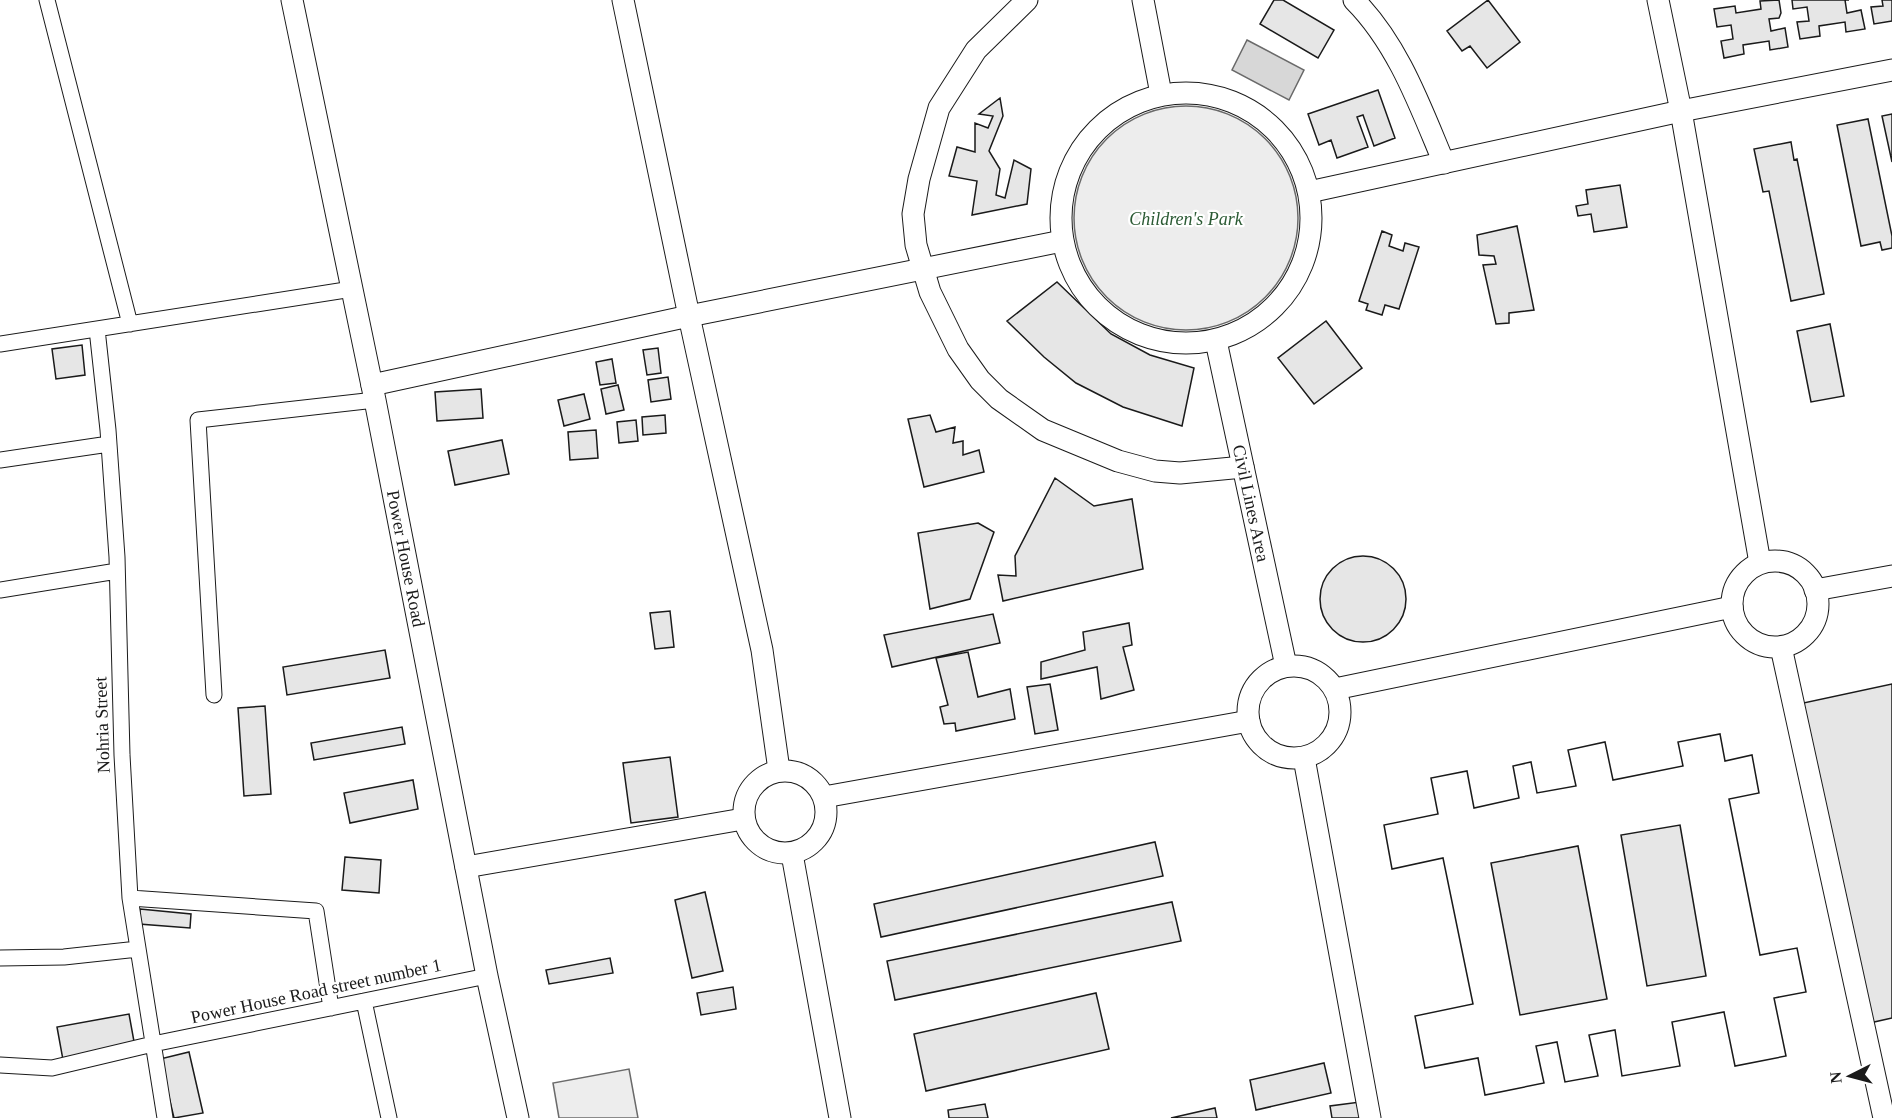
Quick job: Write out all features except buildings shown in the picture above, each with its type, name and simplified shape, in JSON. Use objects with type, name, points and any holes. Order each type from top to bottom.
[{"type":"street","points":[[47,0],[129,324]]},
{"type":"street","name":"Power House Road","points":[[292,0],[373,393],[487,976],[518,1118]]},
{"type":"street","points":[[623,0],[762,650],[779,771]]},
{"type":"street","points":[[1027,0],[976,50],[939,108],[919,180],[913,214],[916,245],[930,292],[970,367],[980,380],[999,399],[1043,430],[1118,461],[1155,471],[1180,473],[1243,467]]},
{"type":"street","points":[[1143,0],[1161,94]]},
{"type":"street","points":[[1354,0],[1381,32],[1397,57],[1444,163]]},
{"type":"street","points":[[1658,0],[1681,111],[1760,563]]},
{"type":"street","points":[[1309,192],[1681,111],[1892,70]]},
{"type":"street","points":[[1200,93],[1238,103],[1246,108],[1270,125],[1295,155],[1309,192],[1311,231],[1302,268],[1281,301],[1252,326],[1216,341],[1175,345],[1136,334],[1101,312],[1076,280],[1062,241],[1061,202],[1072,164],[1088,140],[1094,132],[1124,108],[1161,94],[1200,93]]},
{"type":"street","points":[[214,695],[198,420],[373,393],[690,316],[1062,241]]},
{"type":"street","points":[[0,344],[352,290]]},
{"type":"street","name":"Nohria Street","points":[[97,329],[109,444],[117,571],[122,755],[130,897],[165,1118]]},
{"type":"street","name":"Civil Lines Area","points":[[1216,341],[1286,666]]},
{"type":"street","points":[[0,460],[109,444]]},
{"type":"street","points":[[1773,560],[1787,562],[1799,568],[1809,578],[1815,590],[1818,602],[1812,627],[1804,636],[1781,647],[1760,644],[1743,633],[1735,621],[1732,607],[1733,593],[1738,580],[1760,563],[1773,560]]},
{"type":"street","points":[[0,590],[117,571]]},
{"type":"street","points":[[1815,590],[1892,576]]},
{"type":"street","points":[[1335,689],[1732,607]]},
{"type":"street","points":[[1781,647],[1884,1118]]},
{"type":"street","points":[[1286,666],[1314,669],[1326,678],[1335,689],[1340,710],[1337,732],[1329,744],[1317,753],[1304,758],[1289,758],[1275,754],[1258,740],[1249,721],[1248,706],[1252,692],[1260,680],[1272,671],[1286,666]]},
{"type":"street","points":[[824,797],[1249,721]]},
{"type":"street","points":[[1304,758],[1370,1118]]},
{"type":"street","points":[[779,771],[801,773],[816,784],[824,797],[826,807],[824,828],[810,847],[792,854],[768,851],[752,839],[743,819],[746,795],[761,777],[779,771]]},
{"type":"street","points":[[466,867],[743,819]]},
{"type":"street","points":[[792,854],[840,1118]]},
{"type":"street","points":[[130,897],[316,911],[331,1008]]},
{"type":"street","points":[[0,958],[64,957],[138,949]]},
{"type":"street","name":"Power House Road street number 1","points":[[0,1065],[52,1068],[153,1044],[487,976]]},
{"type":"street","points":[[364,1001],[389,1118]]},
{"type":"shaded area","points":[[1247,40],[1304,70],[1289,100],[1232,70]]},
{"type":"shaded area","name":"Children's Park","points":[[1175,106],[1197,106],[1219,110],[1239,119],[1257,131],[1273,147],[1294,185],[1298,218],[1294,251],[1290,261],[1273,289],[1257,305],[1219,326],[1197,330],[1175,330],[1153,326],[1133,317],[1115,305],[1099,289],[1078,251],[1074,229],[1074,207],[1078,185],[1087,165],[1099,147],[1115,131],[1153,110]]},
{"type":"shaded area","points":[[629,1069],[638,1118],[559,1118],[553,1083]]}]
